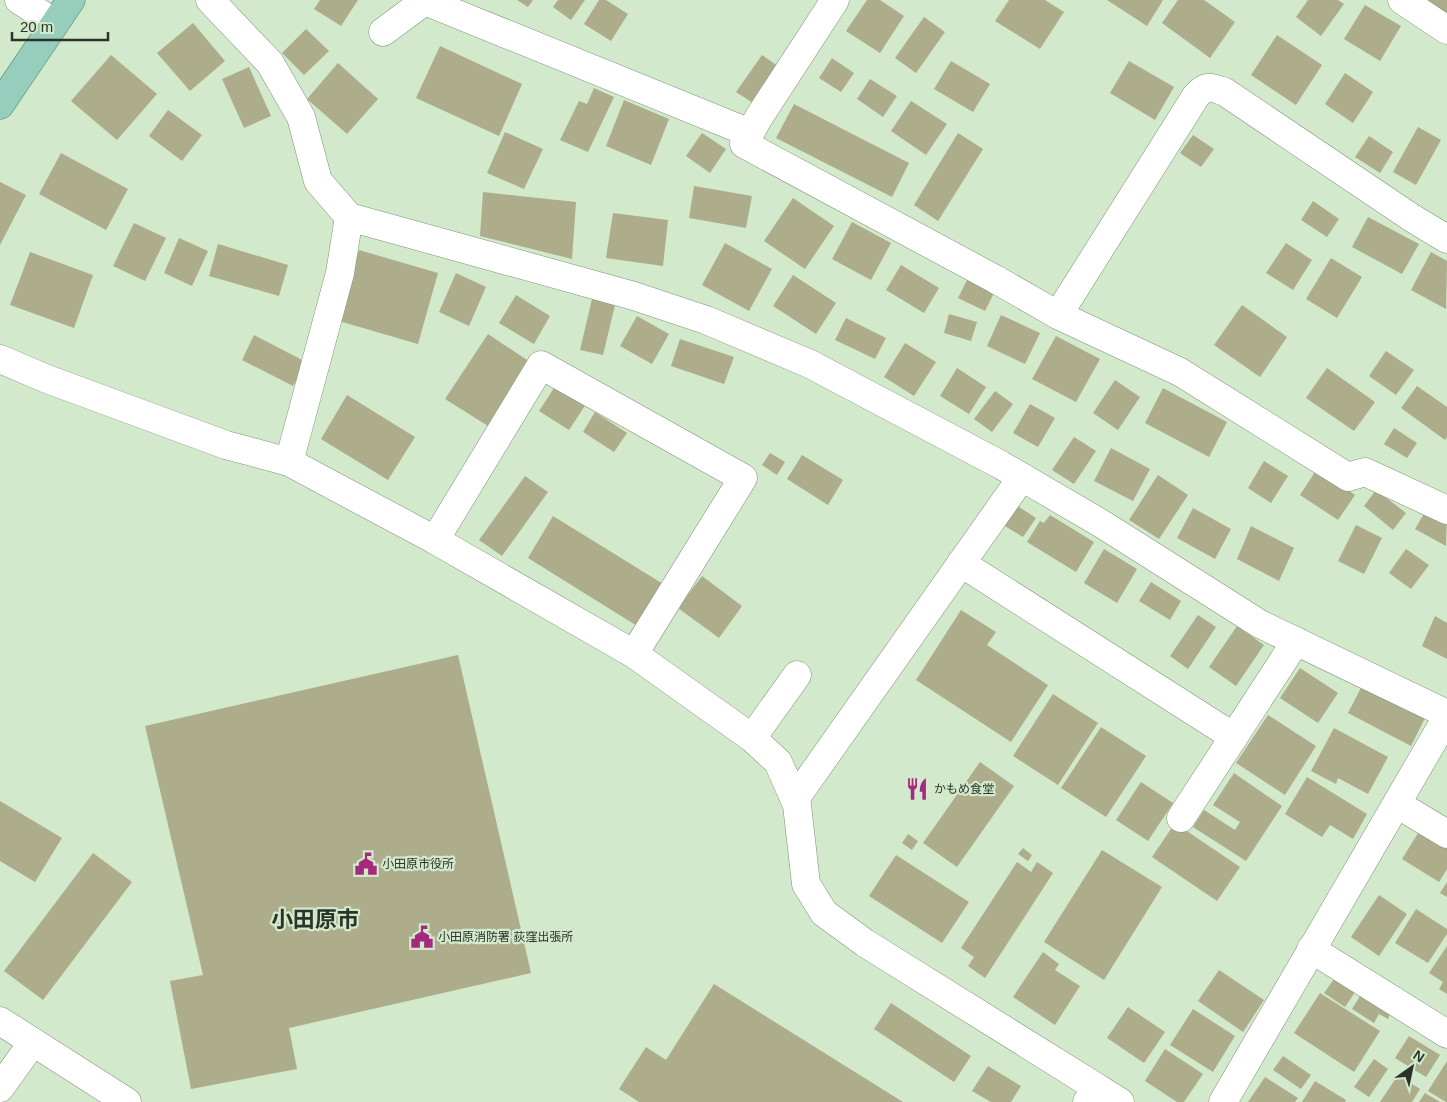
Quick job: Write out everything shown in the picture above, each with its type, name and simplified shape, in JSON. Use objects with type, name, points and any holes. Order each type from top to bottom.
[{"type":"main road","points":[[0,105],[71,0]]},
{"type":"street","points":[[19,0],[55,23]]},
{"type":"street","points":[[210,0],[270,63],[301,117],[318,181],[349,217],[634,296],[706,320],[810,364],[1022,477],[1102,524],[1260,624],[1447,715],[1223,1102]]},
{"type":"street","points":[[383,32],[425,0],[750,133]]},
{"type":"street","points":[[835,0],[744,144],[1058,315],[1180,372],[1348,477],[1365,472],[1447,510]]},
{"type":"street","points":[[1402,0],[1447,30]]},
{"type":"street","points":[[1058,315],[1196,96],[1202,89],[1210,87],[1225,92],[1412,218],[1447,239]]},
{"type":"street","points":[[289,462],[340,273],[349,217]]},
{"type":"street","points":[[0,359],[47,380],[226,445],[289,462],[435,540],[634,654],[752,738],[778,762],[798,805],[806,884],[824,913],[865,943],[1091,1094],[1120,1102]]},
{"type":"street","points":[[435,540],[541,365],[743,478],[634,654]]},
{"type":"street","points":[[795,799],[1022,477]]},
{"type":"street","points":[[961,563],[1234,737]]},
{"type":"street","points":[[1181,818],[1296,641]]},
{"type":"street","points":[[752,738],[797,674]]},
{"type":"street","points":[[1397,804],[1447,834]]},
{"type":"street","points":[[1311,949],[1447,1034]]},
{"type":"street","points":[[0,1021],[128,1102]]},
{"type":"street","points":[[0,1088],[33,1042]]},
{"type":"building","points":[[320,0],[358,0],[341,26],[314,9]]},
{"type":"building","points":[[517,0],[533,0],[528,7]]},
{"type":"building","points":[[558,0],[585,0],[571,20],[553,7]]},
{"type":"building","points":[[599,0],[606,0],[628,14],[611,41],[584,24]]},
{"type":"building","points":[[867,0],[880,0],[904,16],[880,53],[846,31]]},
{"type":"building","points":[[1009,0],[1045,0],[1064,12],[1040,49],[995,21]]},
{"type":"building","points":[[1107,0],[1163,0],[1147,26]]},
{"type":"building","points":[[1178,0],[1204,0],[1235,22],[1210,58],[1162,23]]},
{"type":"building","points":[[1308,0],[1338,0],[1344,4],[1321,36],[1296,17]]},
{"type":"building","points":[[1425,0],[1447,0],[1447,15]]},
{"type":"building","points":[[1365,5],[1401,26],[1380,61],[1344,39]]},
{"type":"building","points":[[924,17],[945,32],[916,73],[895,58]]},
{"type":"building","points":[[193,23],[225,61],[190,91],[157,53]]},
{"type":"building","points":[[306,29],[329,51],[304,75],[282,53]]},
{"type":"building","points":[[1277,35],[1322,65],[1296,105],[1251,75]]},
{"type":"building","points":[[440,46],[522,84],[499,136],[416,98]]},
{"type":"building","points":[[111,55],[157,94],[117,140],[71,101]]},
{"type":"building","points":[[762,55],[782,69],[756,105],[736,92]]},
{"type":"building","points":[[832,58],[854,73],[841,92],[819,78]]},
{"type":"building","points":[[951,61],[990,84],[973,112],[934,89]]},
{"type":"building","points":[[1129,61],[1174,87],[1155,120],[1110,93]]},
{"type":"building","points":[[338,63],[378,99],[347,134],[307,99]]},
{"type":"building","points":[[249,67],[271,116],[244,128],[222,79]]},
{"type":"building","points":[[1345,73],[1373,92],[1353,123],[1325,104]]},
{"type":"building","points":[[870,79],[897,96],[883,117],[857,99]]},
{"type":"building","points":[[594,88],[614,97],[588,152],[560,140],[579,101],[587,104]]},
{"type":"building","points":[[624,100],[669,119],[651,165],[606,146]]},
{"type":"building","points":[[911,101],[947,124],[926,155],[891,131]]},
{"type":"building","points":[[794,104],[909,163],[892,197],[776,138]]},
{"type":"building","points":[[168,110],[202,135],[182,161],[149,136]]},
{"type":"building","points":[[1418,127],[1441,140],[1416,185],[1393,172]]},
{"type":"building","points":[[505,132],[543,149],[524,189],[487,173]]},
{"type":"building","points":[[702,133],[726,149],[710,173],[686,156]]},
{"type":"building","points":[[958,133],[983,149],[938,221],[914,205]]},
{"type":"building","points":[[1193,135],[1214,149],[1201,167],[1180,153]]},
{"type":"building","points":[[1369,136],[1393,152],[1380,173],[1355,157]]},
{"type":"building","points":[[61,153],[128,189],[106,230],[39,194]]},
{"type":"building","points":[[0,182],[26,195],[0,245]]},
{"type":"building","points":[[694,186],[752,196],[746,228],[689,218]]},
{"type":"building","points":[[483,192],[576,202],[572,259],[480,236]]},
{"type":"building","points":[[793,198],[834,226],[805,269],[764,241]]},
{"type":"building","points":[[1313,201],[1339,219],[1327,237],[1301,220]]},
{"type":"building","points":[[613,213],[668,220],[663,266],[606,258]]},
{"type":"building","points":[[1368,217],[1419,244],[1402,274],[1352,247]]},
{"type":"building","points":[[852,222],[891,243],[871,280],[832,259]]},
{"type":"building","points":[[134,223],[166,238],[145,281],[113,266]]},
{"type":"building","points":[[179,238],[208,251],[192,286],[164,273]]},
{"type":"building","points":[[725,243],[772,269],[749,311],[702,285]]},
{"type":"building","points":[[1286,243],[1312,260],[1293,290],[1266,273]]},
{"type":"building","points":[[218,244],[288,265],[279,296],[209,276]]},
{"type":"building","points":[[359,250],[438,273],[418,344],[339,321]]},
{"type":"building","points":[[30,252],[93,275],[74,328],[10,305]]},
{"type":"building","points":[[1431,252],[1447,261],[1446,309],[1411,290]]},
{"type":"building","points":[[1331,258],[1362,277],[1337,318],[1306,299]]},
{"type":"building","points":[[901,265],[939,288],[924,313],[886,290]]},
{"type":"building","points":[[456,273],[486,287],[469,326],[439,312]]},
{"type":"building","points":[[793,275],[836,303],[816,334],[773,306]]},
{"type":"building","points":[[968,278],[995,291],[985,311],[958,298]]},
{"type":"building","points":[[516,295],[550,316],[534,344],[499,323]]},
{"type":"building","points":[[592,299],[615,305],[603,355],[580,350]]},
{"type":"building","points":[[1242,305],[1287,337],[1260,377],[1214,345]]},
{"type":"building","points":[[949,314],[977,322],[971,341],[944,333]]},
{"type":"building","points":[[1001,315],[1040,333],[1025,364],[987,346]]},
{"type":"building","points":[[637,316],[669,334],[652,364],[620,346]]},
{"type":"building","points":[[846,318],[886,338],[875,359],[835,340]]},
{"type":"building","points":[[488,334],[530,362],[488,426],[445,399]]},
{"type":"building","points":[[254,335],[306,362],[293,386],[242,360]]},
{"type":"building","points":[[1056,336],[1100,359],[1076,402],[1032,379]]},
{"type":"building","points":[[680,339],[734,357],[724,384],[671,366]]},
{"type":"building","points":[[905,343],[936,362],[914,396],[884,377]]},
{"type":"building","points":[[1386,351],[1414,370],[1396,395],[1369,376]]},
{"type":"building","points":[[957,368],[986,387],[969,414],[940,396]]},
{"type":"building","points":[[1327,368],[1375,402],[1354,431],[1306,398]]},
{"type":"building","points":[[1115,380],[1140,397],[1118,430],[1093,413]]},
{"type":"building","points":[[558,382],[588,401],[569,430],[539,411]]},
{"type":"building","points":[[1417,386],[1447,407],[1447,437],[1445,440],[1401,408]]},
{"type":"building","points":[[1163,388],[1227,422],[1209,457],[1145,423]]},
{"type":"building","points":[[995,391],[1013,404],[992,432],[974,419]]},
{"type":"building","points":[[347,395],[415,437],[388,480],[321,439]]},
{"type":"building","points":[[1030,404],[1055,418],[1038,447],[1013,433]]},
{"type":"building","points":[[595,412],[627,433],[614,452],[583,432]]},
{"type":"building","points":[[1394,428],[1417,443],[1407,458],[1384,444]]},
{"type":"building","points":[[1074,437],[1096,451],[1074,484],[1052,470]]},
{"type":"building","points":[[1111,448],[1150,469],[1133,501],[1094,481]]},
{"type":"building","points":[[770,453],[785,462],[777,475],[762,465]]},
{"type":"building","points":[[802,455],[843,480],[828,505],[787,479]]},
{"type":"building","points":[[1264,461],[1288,476],[1271,503],[1248,488]]},
{"type":"building","points":[[1317,469],[1355,495],[1338,520],[1300,495]]},
{"type":"building","points":[[1158,475],[1188,495],[1159,539],[1129,520]]},
{"type":"building","points":[[525,476],[548,492],[502,556],[479,540]]},
{"type":"building","points":[[1376,490],[1406,513],[1393,530],[1364,506]]},
{"type":"building","points":[[1431,502],[1447,511],[1446,546],[1415,529]]},
{"type":"building","points":[[1013,503],[1036,518],[1023,537],[1000,523]]},
{"type":"building","points":[[1193,508],[1231,529],[1215,559],[1177,538]]},
{"type":"building","points":[[1050,515],[1094,542],[1076,572],[1027,542],[1040,521],[1044,523]]},
{"type":"building","points":[[553,516],[668,587],[642,629],[528,558]]},
{"type":"building","points":[[1356,525],[1382,538],[1364,574],[1338,561]]},
{"type":"building","points":[[1251,526],[1294,548],[1279,581],[1237,559]]},
{"type":"building","points":[[1104,549],[1137,569],[1117,603],[1084,583]]},
{"type":"building","points":[[1406,549],[1429,565],[1411,589],[1389,573]]},
{"type":"building","points":[[702,576],[742,606],[719,638],[678,608]]},
{"type":"building","points":[[1151,582],[1181,601],[1170,620],[1139,601]]},
{"type":"building","points":[[961,610],[996,632],[987,645],[1048,685],[1011,742],[916,680]]},
{"type":"building","points":[[1198,615],[1216,627],[1188,669],[1170,656]]},
{"type":"building","points":[[1435,616],[1447,623],[1447,659],[1422,646]]},
{"type":"building","points":[[1237,626],[1264,645],[1236,686],[1209,667]]},
{"type":"building","name":"小田原市役所","points":[[458,655],[531,973],[289,1028],[297,1069],[191,1089],[170,981],[203,975],[145,726]]},
{"type":"building","points":[[1300,668],[1338,693],[1318,723],[1280,698]]},
{"type":"building","points":[[1364,682],[1427,714],[1411,746],[1348,713]]},
{"type":"building","points":[[1053,694],[1098,723],[1058,785],[1013,756]]},
{"type":"building","points":[[1268,715],[1316,746],[1285,795],[1236,763]]},
{"type":"building","points":[[1101,727],[1146,756],[1106,817],[1061,788]]},
{"type":"building","points":[[1334,728],[1388,757],[1368,794],[1338,778],[1336,784],[1311,771]]},
{"type":"building","points":[[980,762],[1014,786],[957,867],[923,843]]},
{"type":"building","points":[[1234,773],[1282,806],[1246,861],[1193,827],[1204,810],[1235,830],[1240,822],[1213,805]]},
{"type":"building","points":[[1307,777],[1367,814],[1353,839],[1330,825],[1322,837],[1285,814]]},
{"type":"building","points":[[1141,782],[1173,803],[1148,841],[1116,820]]},
{"type":"building","points":[[0,801],[62,838],[35,882],[0,861]]},
{"type":"building","points":[[1175,823],[1240,867],[1217,901],[1152,857]]},
{"type":"building","points":[[1420,830],[1447,847],[1447,869],[1439,882],[1402,859]]},
{"type":"building","points":[[908,834],[918,841],[912,850],[902,843]]},
{"type":"building","points":[[1023,848],[1032,855],[1028,861],[1018,854]]},
{"type":"building","points":[[1102,850],[1162,887],[1104,980],[1044,942]]},
{"type":"building","points":[[93,853],[132,882],[43,1000],[4,971]]},
{"type":"building","points":[[896,855],[969,902],[942,943],[869,896]]},
{"type":"building","points":[[1017,862],[1031,872],[1037,862],[1053,873],[985,978],[968,966],[974,957],[961,948]]},
{"type":"building","points":[[1447,882],[1447,897],[1440,893]]},
{"type":"building","points":[[1379,895],[1407,914],[1379,956],[1351,937]]},
{"type":"building","points":[[1416,909],[1447,929],[1447,934],[1428,963],[1395,943]]},
{"type":"building","points":[[1447,946],[1447,994],[1439,989],[1443,982],[1429,973]]},
{"type":"building","points":[[1043,952],[1059,964],[1055,970],[1080,986],[1055,1025],[1013,997]]},
{"type":"building","points":[[1219,970],[1264,1000],[1243,1032],[1198,1001]]},
{"type":"building","points":[[1334,979],[1355,992],[1345,1007],[1324,993]]},
{"type":"building","points":[[714,984],[903,1102],[639,1102],[619,1089],[646,1047],[666,1060]]},
{"type":"building","points":[[1320,993],[1380,1031],[1354,1072],[1294,1033]]},
{"type":"building","points":[[1360,996],[1390,1014],[1388,1019],[1379,1014],[1374,1023],[1352,1009]]},
{"type":"building","points":[[891,1003],[971,1056],[954,1082],[874,1029]]},
{"type":"building","points":[[1128,1007],[1165,1032],[1144,1063],[1107,1038]]},
{"type":"building","points":[[1193,1009],[1235,1036],[1213,1072],[1170,1045]]},
{"type":"building","points":[[1409,1036],[1440,1055],[1426,1077],[1395,1058]]},
{"type":"building","points":[[1165,1049],[1203,1074],[1184,1102],[1177,1102],[1145,1081]]},
{"type":"building","points":[[1283,1056],[1311,1075],[1301,1089],[1273,1070]]},
{"type":"building","points":[[1374,1059],[1388,1069],[1369,1097],[1354,1087]]},
{"type":"building","points":[[1447,1061],[1447,1102],[1446,1102],[1428,1091]]},
{"type":"building","points":[[988,1066],[1021,1086],[1011,1102],[991,1102],[972,1091]]},
{"type":"building","points":[[1398,1075],[1420,1089],[1412,1102],[1380,1102]]},
{"type":"building","points":[[1265,1077],[1298,1098],[1295,1102],[1248,1102]]},
{"type":"building","points":[[1315,1081],[1346,1100],[1345,1102],[1302,1102]]},
{"type":"building","points":[[1425,1093],[1440,1102],[1419,1102]]},
{"type":"place","name":"かもめ食堂","points":[[917,789]]},
{"type":"place","name":"小田原市役所","points":[[366,864]]},
{"type":"place","name":"小田原消防署 荻窪出張所","points":[[422,937]]},
{"type":"district","name":"小田原市","points":[[315,919]]}]
